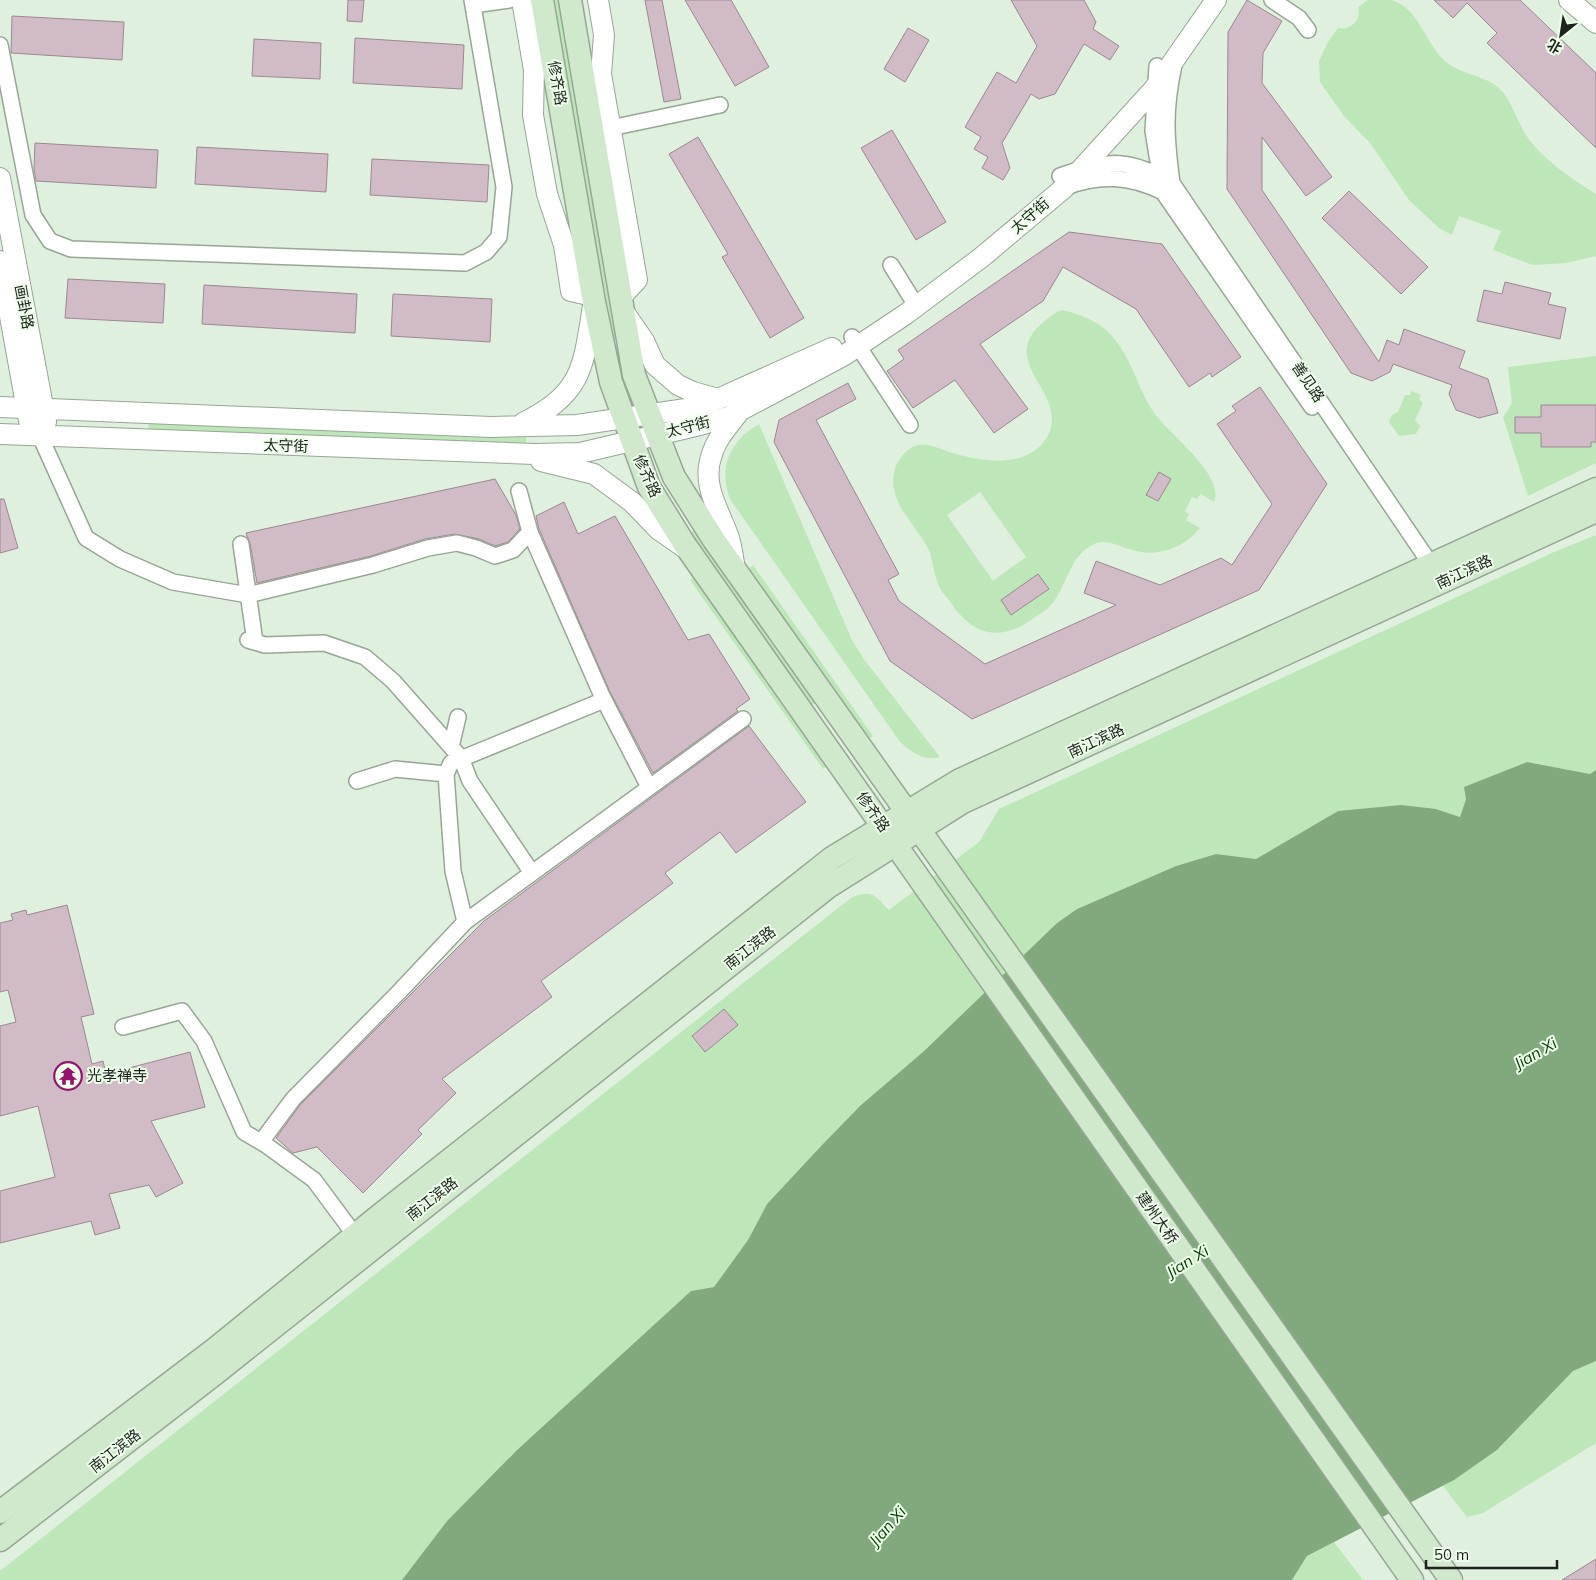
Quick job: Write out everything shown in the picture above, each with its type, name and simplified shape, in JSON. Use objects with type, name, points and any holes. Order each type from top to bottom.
[{"type":"main road","name":"修齐路","points":[[542,0],[593,299],[611,382],[649,487],[690,552],[921,881]]},
{"type":"main road","name":"修齐路","points":[[570,0],[602,130],[622,305],[634,375],[674,477],[735,569],[945,864]]},
{"type":"main road","name":"南江滨路","points":[[0,1512],[215,1349],[361,1243],[828,887],[890,835],[914,820],[963,802],[1433,575],[1596,489]]},
{"type":"main road","name":"南江滨路","points":[[1433,575],[1596,511]]},
{"type":"main road","name":"建州大桥","points":[[945,864],[1450,1579]]},
{"type":"main road","name":"建州大桥","points":[[921,881],[1412,1580]]},
{"type":"main road","name":"南江滨路","points":[[0,1540],[217,1372],[361,1243]]},
{"type":"street","points":[[0,45],[33,215],[50,241],[71,249],[465,263],[486,252],[499,236],[504,187],[472,3],[509,0]]},
{"type":"street","points":[[517,426],[549,410],[562,398],[579,374],[585,354],[593,299],[571,291],[564,245],[546,194],[533,114],[534,70],[522,0]]},
{"type":"street","points":[[598,0],[604,35],[601,74],[602,130],[720,105]]},
{"type":"street","name":"太守街","points":[[0,434],[512,454],[580,453],[700,425],[740,411],[855,342],[982,257],[1062,182],[1144,83],[1204,0]]},
{"type":"street","name":"太守街","points":[[1062,182],[1082,168],[1154,89],[1216,0]]},
{"type":"street","points":[[1272,0],[1299,18],[1308,30]]},
{"type":"street","points":[[1569,0],[1596,23]]},
{"type":"street","points":[[1165,184],[1165,119],[1176,58]]},
{"type":"street","points":[[1156,66],[1153,131],[1165,184]]},
{"type":"street","points":[[1082,168],[1117,163],[1136,166],[1165,184]]},
{"type":"street","points":[[1062,182],[1107,177],[1165,184]]},
{"type":"street","name":"画卦路","points":[[0,178],[40,436]]},
{"type":"street","name":"善见路","points":[[1165,184],[1433,575]]},
{"type":"street","name":"画卦路","points":[[0,260],[35,409]]},
{"type":"street","points":[[892,265],[914,302]]},
{"type":"street","points":[[622,305],[644,341],[655,365],[678,385],[693,392],[718,399]]},
{"type":"street","points":[[855,342],[910,425]]},
{"type":"street","name":"太守街","points":[[0,407],[517,426],[577,425],[686,409],[718,399],[855,342]]},
{"type":"street","points":[[735,569],[729,537],[710,492],[708,478],[711,454],[721,435],[740,411]]},
{"type":"street","points":[[40,436],[86,538],[120,559],[173,582],[248,595],[457,543],[495,556],[513,550],[530,532]]},
{"type":"street","points":[[512,454],[594,474],[632,502],[659,530],[690,552]]},
{"type":"street","points":[[519,491],[530,532],[604,700],[650,787]]},
{"type":"street","points":[[241,544],[248,595],[251,641],[265,645],[324,643],[365,657],[394,681],[456,752],[470,781],[532,873]]},
{"type":"street","points":[[456,752],[604,700]]},
{"type":"street","points":[[458,717],[456,752],[446,774],[453,871],[465,922]]},
{"type":"street","points":[[261,1142],[293,1099],[465,922],[743,719]]},
{"type":"street","points":[[357,781],[395,769],[446,774]]},
{"type":"street","points":[[123,1026],[182,1011],[204,1041],[244,1132],[314,1180],[361,1243]]},
{"type":"shaded area","points":[[552,0],[560,0],[618,338],[609,339]]},
{"type":"shaded area","points":[[1368,0],[1391,0],[1401,4],[1416,20],[1441,57],[1455,68],[1489,81],[1500,89],[1508,99],[1526,135],[1540,152],[1568,175],[1596,194],[1596,256],[1566,263],[1533,265],[1493,250],[1501,231],[1459,216],[1452,235],[1440,229],[1409,200],[1370,143],[1344,116],[1320,82],[1319,61],[1328,42],[1338,28],[1347,28],[1357,20],[1359,16],[1358,7]]},
{"type":"shaded area","points":[[1062,310],[1091,320],[1106,330],[1115,340],[1123,350],[1152,409],[1205,469],[1212,481],[1215,492],[1214,502],[1201,494],[1197,499],[1192,497],[1185,511],[1189,514],[1186,520],[1200,528],[1193,536],[1177,547],[1149,553],[1139,552],[1106,542],[1092,545],[1078,557],[1056,599],[1046,610],[1019,627],[996,633],[986,631],[966,621],[940,588],[935,576],[930,553],[899,504],[893,482],[895,469],[898,461],[904,454],[911,448],[919,445],[932,446],[978,459],[991,460],[1017,458],[1029,454],[1039,447],[1047,437],[1052,422],[1050,407],[1030,367],[1027,354],[1029,340],[1039,326]],"holes":[[[980,492],[1026,557],[993,581],[947,515]]]},
{"type":"shaded area","points":[[1596,356],[1596,463],[1528,496],[1503,417],[1512,403],[1508,367]]},
{"type":"shaded area","points":[[1412,391],[1421,395],[1419,399],[1423,403],[1415,420],[1420,426],[1416,434],[1399,436],[1389,422],[1392,415],[1398,412],[1405,395],[1410,395]]},
{"type":"shaded area","points":[[149,421],[526,437],[526,445],[148,430]]},
{"type":"shaded area","points":[[759,424],[852,640],[863,658],[940,757],[924,757],[900,742],[730,499],[725,476],[729,456],[741,438]]},
{"type":"shaded area","points":[[697,529],[818,701],[811,706],[689,534]]},
{"type":"shaded area","points":[[1596,535],[1596,770],[1590,774],[1527,762],[1466,799],[1460,817],[1436,809],[1338,811],[1256,859],[1216,854],[1176,866],[1077,909],[1057,923],[923,1052],[861,1105],[767,1204],[748,1240],[714,1287],[691,1291],[517,1450],[447,1521],[402,1580],[0,1580],[0,1571],[852,897],[865,894],[874,895],[889,910],[979,842],[999,809],[1554,552]]},
{"type":"shaded area","points":[[753,565],[873,736],[867,740],[747,570]]},
{"type":"shaded area","points":[[696,576],[829,765],[823,769],[690,580]]},
{"type":"shaded area","points":[[1596,1361],[1596,1443],[1483,1513],[1467,1517],[1443,1486],[1497,1450],[1573,1371]]},
{"type":"shaded area","points":[[1334,1542],[1363,1580],[1292,1580],[1307,1556]]},
{"type":"water","name":"Jian Xi","points":[[1527,762],[1590,774],[1596,770],[1596,1361],[1573,1371],[1497,1450],[1454,1480],[1307,1556],[1292,1580],[402,1580],[447,1521],[517,1450],[691,1291],[714,1287],[748,1240],[767,1204],[822,1145],[861,1105],[923,1052],[1057,923],[1077,909],[1176,866],[1216,854],[1256,859],[1338,811],[1401,805],[1436,809],[1460,817],[1466,799],[1464,787]]},
{"type":"building","points":[[348,0],[364,0],[362,22],[347,21]]},
{"type":"building","points":[[645,0],[662,0],[681,99],[664,102]]},
{"type":"building","points":[[685,0],[731,0],[769,67],[735,86]]},
{"type":"building","points":[[1011,0],[1084,0],[1096,22],[1093,29],[1119,46],[1110,60],[1084,44],[1055,94],[1039,99],[1031,94],[1002,143],[1010,168],[1003,180],[982,168],[988,157],[974,149],[981,137],[965,127],[997,72],[1016,83],[1037,46]]},
{"type":"building","points":[[1247,0],[1282,21],[1263,53],[1262,83],[1332,177],[1306,196],[1262,137],[1262,190],[1379,362],[1387,340],[1399,345],[1404,329],[1465,351],[1459,368],[1488,379],[1498,413],[1479,418],[1456,410],[1449,394],[1452,385],[1393,364],[1390,372],[1372,381],[1351,373],[1227,189],[1228,32]]},
{"type":"building","points":[[1434,0],[1520,0],[1596,73],[1596,148],[1487,43],[1497,33],[1467,3],[1453,18]]},
{"type":"building","points":[[12,16],[124,22],[122,60],[11,53]]},
{"type":"building","points":[[908,28],[929,40],[905,82],[884,69]]},
{"type":"building","points":[[355,38],[464,45],[462,89],[353,83]]},
{"type":"building","points":[[254,39],[321,43],[320,79],[252,76]]},
{"type":"building","points":[[892,130],[946,222],[916,240],[861,148]]},
{"type":"building","points":[[698,137],[804,318],[770,338],[722,257],[728,254],[669,154]]},
{"type":"building","points":[[35,143],[158,150],[156,188],[36,181],[34,169]]},
{"type":"building","points":[[197,147],[328,154],[326,192],[195,184]]},
{"type":"building","points":[[372,159],[489,165],[487,202],[370,195]]},
{"type":"building","points":[[1349,191],[1428,267],[1401,294],[1322,218]]},
{"type":"building","points":[[1069,232],[1162,244],[1241,357],[1212,377],[1210,373],[1189,387],[1136,309],[1063,267],[1043,301],[980,344],[1028,409],[994,433],[955,380],[913,408],[887,371],[904,359],[898,350]]},
{"type":"building","points":[[68,279],[165,284],[163,323],[65,318]]},
{"type":"building","points":[[1505,282],[1551,293],[1548,304],[1566,308],[1560,339],[1477,321],[1484,290],[1502,294]]},
{"type":"building","points":[[204,285],[357,294],[355,333],[202,324]]},
{"type":"building","points":[[393,294],[492,299],[490,342],[391,336]]},
{"type":"building","points":[[848,383],[856,399],[816,420],[899,574],[888,580],[899,601],[985,664],[1116,605],[1084,593],[1096,561],[1160,585],[1221,558],[1232,565],[1272,504],[1217,424],[1236,411],[1232,406],[1260,387],[1327,484],[1259,590],[972,719],[890,661],[774,442],[779,420]]},
{"type":"building","points":[[1541,405],[1596,405],[1596,442],[1591,442],[1591,447],[1541,447],[1541,433],[1515,433],[1515,417],[1541,417]]},
{"type":"building","points":[[1159,472],[1171,479],[1158,501],[1146,495]]},
{"type":"building","points":[[495,479],[516,515],[520,529],[508,542],[495,546],[479,539],[455,534],[425,539],[371,556],[257,583],[250,543],[246,533]]},
{"type":"building","points":[[0,499],[4,499],[18,548],[0,553]]},
{"type":"building","points":[[564,502],[578,534],[615,516],[688,640],[709,634],[750,699],[736,709],[738,711],[653,773],[610,692],[539,529],[536,516]]},
{"type":"building","points":[[1038,574],[1049,589],[1011,615],[1001,600]]},
{"type":"building","points":[[749,726],[806,802],[736,853],[720,832],[665,873],[673,883],[541,981],[552,997],[442,1079],[456,1093],[418,1130],[422,1134],[363,1193],[317,1147],[293,1153],[276,1138],[300,1105],[484,921]]},
{"type":"building","name":"光孝禅寺","points":[[67,905],[94,1014],[81,1017],[92,1064],[103,1061],[106,1074],[190,1052],[205,1107],[151,1121],[183,1183],[156,1197],[149,1185],[109,1194],[120,1228],[95,1235],[91,1221],[0,1243],[0,1191],[55,1177],[38,1106],[0,1116],[0,1026],[16,1022],[8,990],[0,992],[0,923],[13,920],[11,914],[26,910],[27,915]]},
{"type":"building","points":[[724,1009],[738,1025],[705,1052],[692,1036]]},
{"type":"building","points":[[1596,1559],[1596,1580],[1562,1580]]},
{"type":"place","name":"光孝禅寺","points":[[68,1076]]}]
